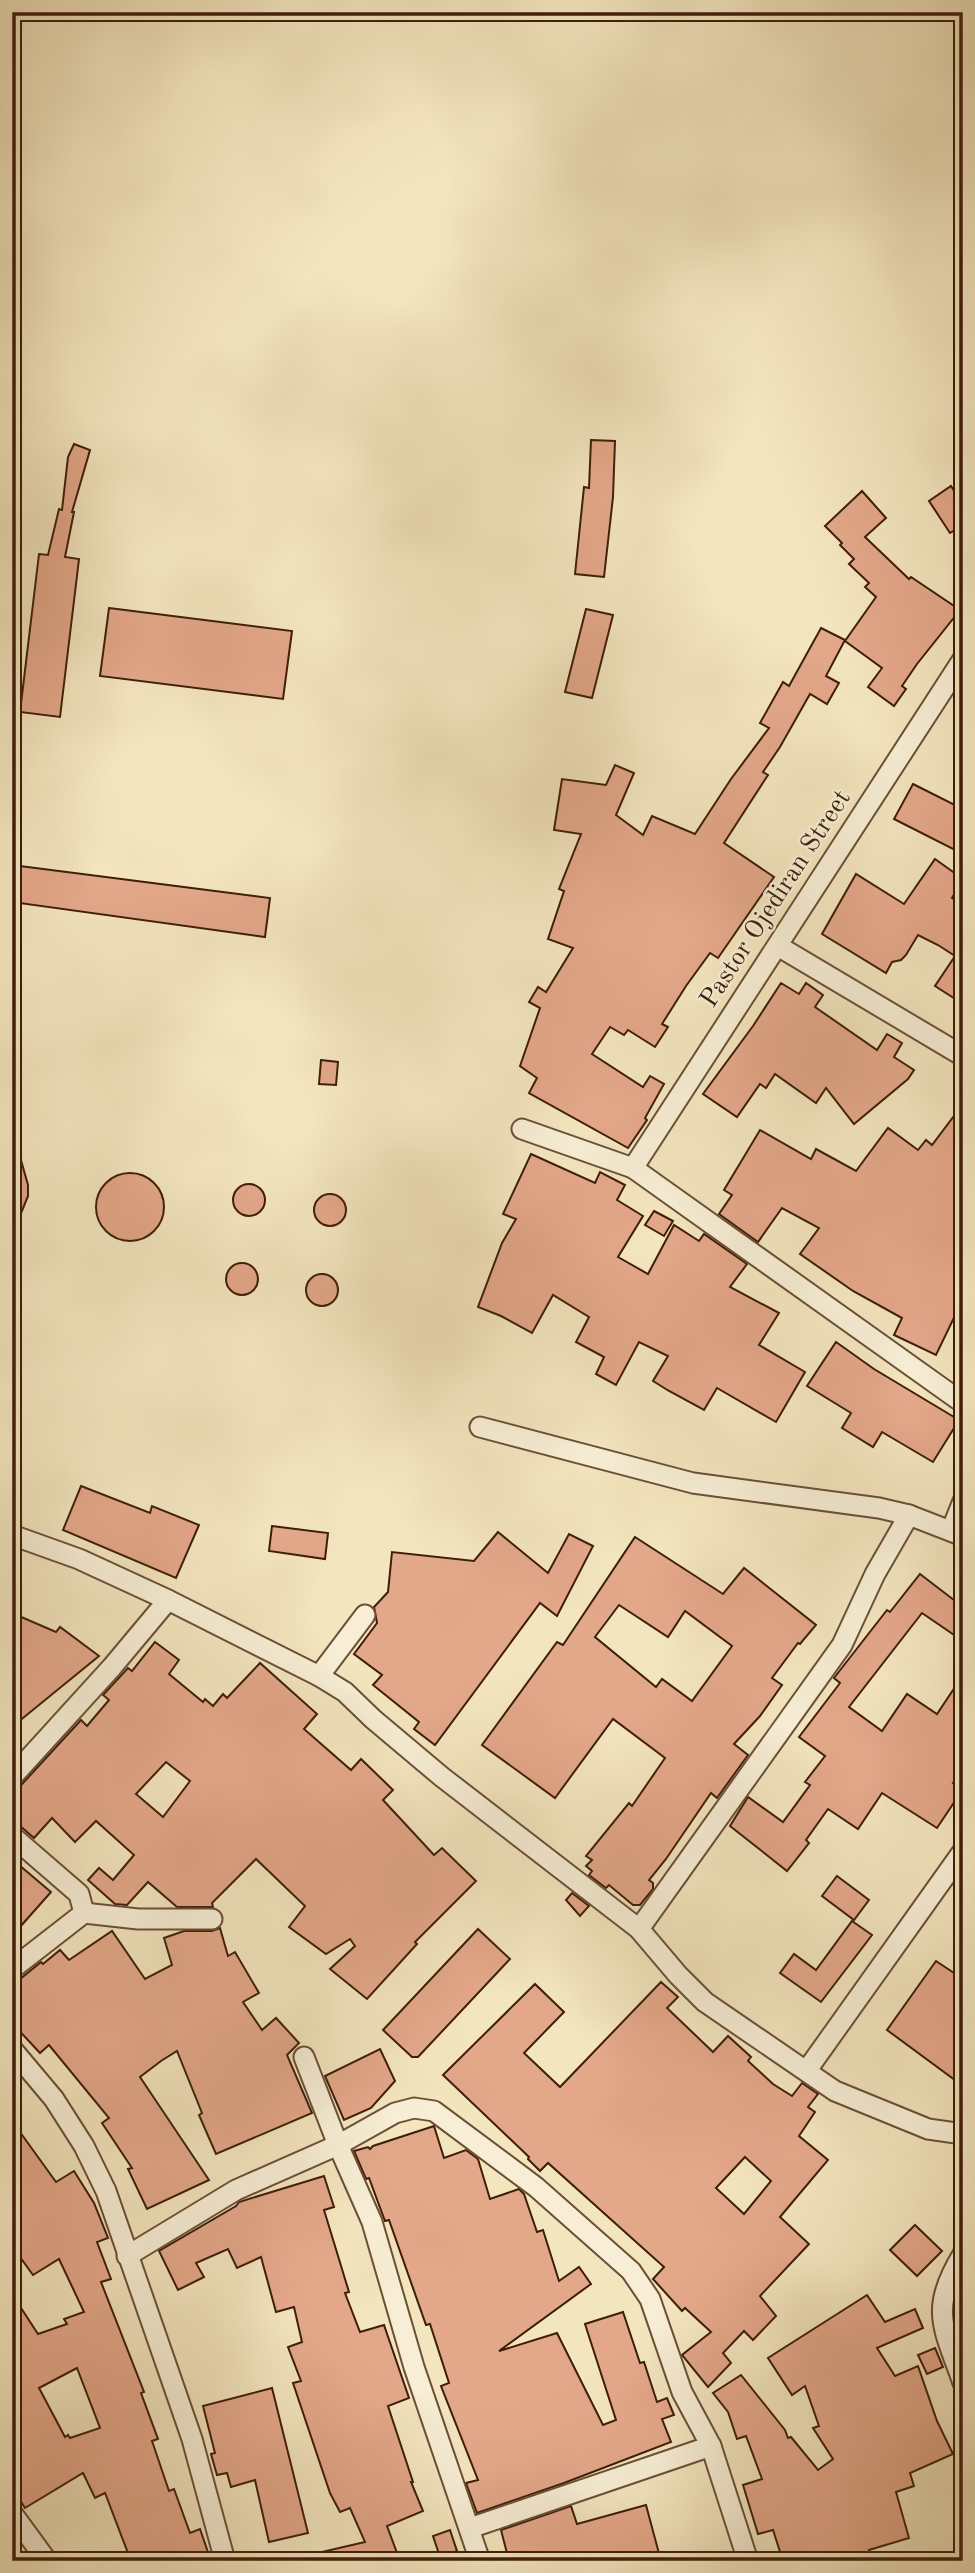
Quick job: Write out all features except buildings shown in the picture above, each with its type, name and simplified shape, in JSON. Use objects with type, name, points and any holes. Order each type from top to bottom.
[{"type":"street","name":"Pastor Ojediran Street","points":[[634,1168],[963,659]]},
{"type":"street","points":[[778,946],[963,1056]]},
{"type":"street","points":[[522,1129],[634,1168],[963,1403]]},
{"type":"street","points":[[480,1427],[693,1483],[879,1508],[909,1515],[957,1534],[963,1501]]},
{"type":"street","points":[[639,1929],[842,1645],[875,1574],[909,1515]]},
{"type":"street","points":[[12,1535],[79,1559],[168,1600],[319,1676],[345,1692],[442,1777],[639,1929],[705,2002],[835,2091],[928,2129],[963,2134]]},
{"type":"street","points":[[12,1777],[112,1667],[168,1600]]},
{"type":"street","points":[[319,1676],[365,1615]]},
{"type":"street","points":[[12,1836],[79,1894],[84,1913]]},
{"type":"street","points":[[807,2070],[963,1851]]},
{"type":"street","points":[[12,1969],[84,1913],[138,1919],[212,1919]]},
{"type":"street","points":[[12,2049],[54,2099],[84,2146],[106,2191],[192,2439],[225,2561]]},
{"type":"street","points":[[304,2057],[372,2222],[414,2367],[480,2561]]},
{"type":"street","points":[[127,2256],[236,2190],[338,2145],[395,2113],[414,2108],[435,2110],[536,2187],[631,2271],[650,2299],[682,2392],[710,2446],[748,2561]]},
{"type":"street","points":[[963,2254],[947,2279],[941,2303],[944,2327],[963,2383]]},
{"type":"street","points":[[470,2528],[710,2446]]},
{"type":"street","points":[[12,2513],[47,2561]]}]
